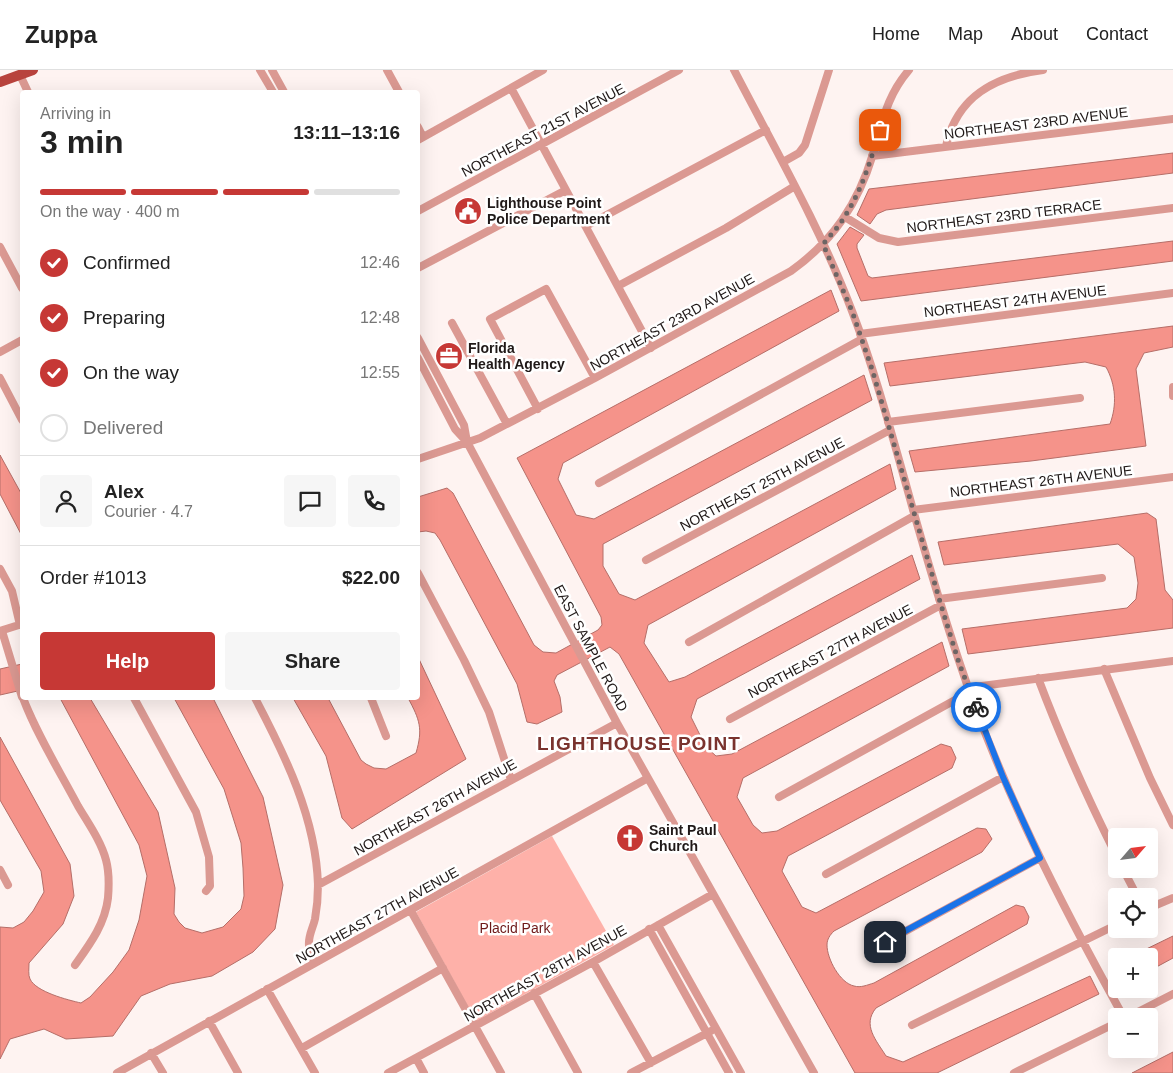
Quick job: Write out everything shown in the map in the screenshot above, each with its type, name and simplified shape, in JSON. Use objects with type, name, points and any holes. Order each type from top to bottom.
[{"type":"main road","points":[[0,82],[33,70]]},
{"type":"street","points":[[260,70],[272,90]]},
{"type":"street","points":[[272,70],[283,90]]},
{"type":"street","points":[[387,70],[398,90]]},
{"type":"street","points":[[420,138],[544,70]]},
{"type":"street","name":"NORTHEAST 21ST AVENUE","points":[[420,210],[679,70]]},
{"type":"street","points":[[734,70],[783,162],[841,282],[881,398],[959,663],[1003,777],[1040,858],[1118,1008]]},
{"type":"street","points":[[783,162],[799,153],[805,145],[829,70]]},
{"type":"street","name":"NORTHEAST 23RD AVENUE","points":[[420,458],[480,438],[538,409],[791,271],[809,258],[848,218],[872,156],[886,107],[894,89],[909,70]]},
{"type":"street","points":[[946,146],[953,124],[959,114],[978,93],[990,85],[1011,76],[1043,70]]},
{"type":"street","points":[[20,75],[27,90]]},
{"type":"street","points":[[511,88],[651,348]]},
{"type":"street","name":"NORTHEAST 23RD AVENUE","points":[[872,156],[1173,119]]},
{"type":"street","points":[[586,226],[766,130]]},
{"type":"street","points":[[618,286],[758,210],[795,186]]},
{"type":"street","points":[[420,267],[566,190]]},
{"type":"street","name":"NORTHEAST 23RD TERRACE","points":[[848,218],[868,232],[884,240],[898,242],[1173,208]]},
{"type":"street","points":[[0,247],[20,284]]},
{"type":"street","points":[[538,409],[490,319],[546,289],[595,378]]},
{"type":"street","name":"NORTHEAST 24TH AVENUE","points":[[599,483],[861,337],[1173,293]]},
{"type":"street","points":[[452,323],[507,424]]},
{"type":"street","points":[[0,352],[20,341]]},
{"type":"street","name":"EAST SAMPLE ROAD","points":[[420,342],[464,424],[467,442]]},
{"type":"street","name":"EAST SAMPLE ROAD","points":[[420,362],[456,429],[467,442],[617,723],[814,1073]]},
{"type":"street","points":[[0,378],[20,416]]},
{"type":"street","points":[[1173,387],[1173,396]]},
{"type":"street","points":[[436,392],[444,388]]},
{"type":"street","name":"NORTHEAST 25TH AVENUE","points":[[646,560],[889,426],[1080,398]]},
{"type":"street","name":"NORTHEAST 26TH AVENUE","points":[[689,642],[914,513],[1173,477]]},
{"type":"street","points":[[0,568],[12,591],[20,621]]},
{"type":"street","points":[[420,577],[489,712],[511,780]]},
{"type":"street","name":"NORTHEAST 27TH AVENUE","points":[[730,719],[940,602],[1102,578]]},
{"type":"street","points":[[20,625],[1,631],[20,690]]},
{"type":"street","points":[[779,797],[966,694],[974,687],[1171,661],[1173,670]]},
{"type":"street","points":[[1104,670],[1150,778],[1173,825]]},
{"type":"street","points":[[1038,678],[1067,751],[1108,838]]},
{"type":"street","points":[[24,700],[37,730],[97,839],[106,860],[108,897],[104,914],[94,939],[75,965]]},
{"type":"street","points":[[135,700],[196,812],[208,857],[210,886],[206,891]]},
{"type":"street","points":[[256,700],[278,742],[298,791],[311,836],[318,885],[314,921],[309,935],[309,946],[314,963]]},
{"type":"street","points":[[372,700],[386,736]]},
{"type":"street","name":"NORTHEAST 26TH AVENUE","points":[[318,885],[617,723]]},
{"type":"street","points":[[826,874],[1003,777]]},
{"type":"street","name":"NORTHEAST 27TH AVENUE","points":[[117,1073],[648,778]]},
{"type":"street","points":[[869,951],[1040,858]]},
{"type":"street","points":[[0,870],[8,885]]},
{"type":"street","name":"NORTHEAST 28TH AVENUE","points":[[388,1073],[713,894]]},
{"type":"street","points":[[1158,904],[1173,898]]},
{"type":"street","points":[[411,910],[501,1073]]},
{"type":"street","points":[[658,925],[741,1073]]},
{"type":"street","points":[[649,929],[729,1073]]},
{"type":"street","points":[[912,1024],[1108,929]]},
{"type":"street","points":[[592,962],[651,1063]]},
{"type":"street","points":[[302,1048],[443,968]]},
{"type":"street","points":[[267,989],[315,1073]]},
{"type":"street","points":[[534,993],[578,1073]]},
{"type":"street","points":[[1146,1008],[1173,994]]},
{"type":"street","points":[[209,1021],[238,1073]]},
{"type":"street","points":[[1014,1073],[1108,1027]]},
{"type":"street","points":[[631,1073],[716,1028]]},
{"type":"street","points":[[152,1053],[162,1073]]},
{"type":"street","points":[[416,1058],[424,1073]]},
{"type":"green space","name":"Placid Park","points":[[552,836],[614,945],[476,1021],[416,912]]},
{"type":"shaded area","points":[[1173,153],[1173,173],[886,210],[877,214],[870,224],[857,215],[869,189]]},
{"type":"shaded area","points":[[850,227],[864,235],[857,244],[857,248],[868,276],[872,278],[1173,241],[1173,261],[861,301],[837,244]]},
{"type":"shaded area","points":[[831,290],[839,311],[563,463],[558,479],[576,515],[594,519],[864,375],[872,400],[603,544],[603,566],[619,594],[635,600],[890,464],[896,489],[648,625],[644,643],[669,682],[685,677],[912,555],[920,579],[697,699],[691,717],[706,747],[716,756],[732,754],[942,642],[949,666],[743,778],[737,797],[753,825],[762,833],[777,831],[941,744],[951,747],[956,758],[952,768],[788,856],[782,871],[802,907],[816,913],[977,828],[986,829],[992,839],[982,852],[834,931],[828,939],[829,957],[835,970],[849,984],[857,987],[874,983],[1016,905],[1024,907],[1029,917],[1027,924],[876,1008],[870,1020],[870,1026],[886,1056],[903,1062],[1090,976],[1099,994],[937,1073],[855,1073],[619,654],[610,647],[557,675],[554,681],[560,697],[562,712],[537,724],[527,722],[517,684],[440,540],[435,533],[420,532],[420,496],[447,488],[453,493],[534,645],[543,652],[556,653],[598,630],[602,625],[601,617],[517,458]]},
{"type":"shaded area","points":[[1173,326],[1173,347],[1144,353],[1136,369],[1146,446],[1031,461],[915,472],[909,451],[1110,424],[1114,410],[1114,388],[1106,367],[1085,362],[890,386],[884,363]]},
{"type":"shaded area","points":[[0,455],[20,491],[20,532],[0,494]]},
{"type":"shaded area","points":[[1147,513],[1156,519],[1165,590],[1173,600],[1173,628],[968,654],[962,629],[1127,608],[1136,599],[1138,583],[1134,557],[1118,544],[944,565],[938,542]]},
{"type":"shaded area","points":[[420,661],[466,759],[352,829],[342,818],[326,756],[294,700],[329,700],[361,760],[374,768],[386,769],[416,753],[420,731],[415,712],[409,700],[420,700]]},
{"type":"shaded area","points":[[20,664],[20,690],[0,695],[0,669]]},
{"type":"shaded area","points":[[61,700],[91,700],[158,812],[175,888],[174,914],[185,928],[202,933],[223,927],[241,909],[244,896],[241,843],[224,789],[175,700],[214,700],[263,797],[283,885],[275,929],[253,952],[212,976],[170,984],[141,996],[113,1036],[66,1039],[44,1029],[10,1039],[0,1059],[0,927],[13,928],[24,922],[44,892],[41,871],[0,800],[0,737],[70,864],[74,896],[63,924],[29,963],[29,977],[33,984],[45,992],[81,1003],[90,997],[113,972],[129,950],[139,920],[147,876],[139,845]]},
{"type":"shaded area","points":[[1173,936],[1173,958],[1158,966],[1158,948],[1148,948]]},
{"type":"shaded area","points":[[1173,1052],[1173,1073],[1132,1073]]},
{"type":"way so far","points":[[880,130],[860,189],[845,216],[823,244],[841,282],[872,369],[941,605],[959,663],[976,707]]},
{"type":"place","name":"Lighthouse Point Police Department","points":[[468,211]]},
{"type":"place","name":"Florida Health Agency","points":[[449,356]]},
{"type":"place","name":"Saint Paul Church","points":[[630,838]]},
{"type":"district","name":"LIGHTHOUSE POINT","points":[[639,743]]},
{"type":"route","points":[[885,942],[1040,858],[1003,777],[976,707]]}]
